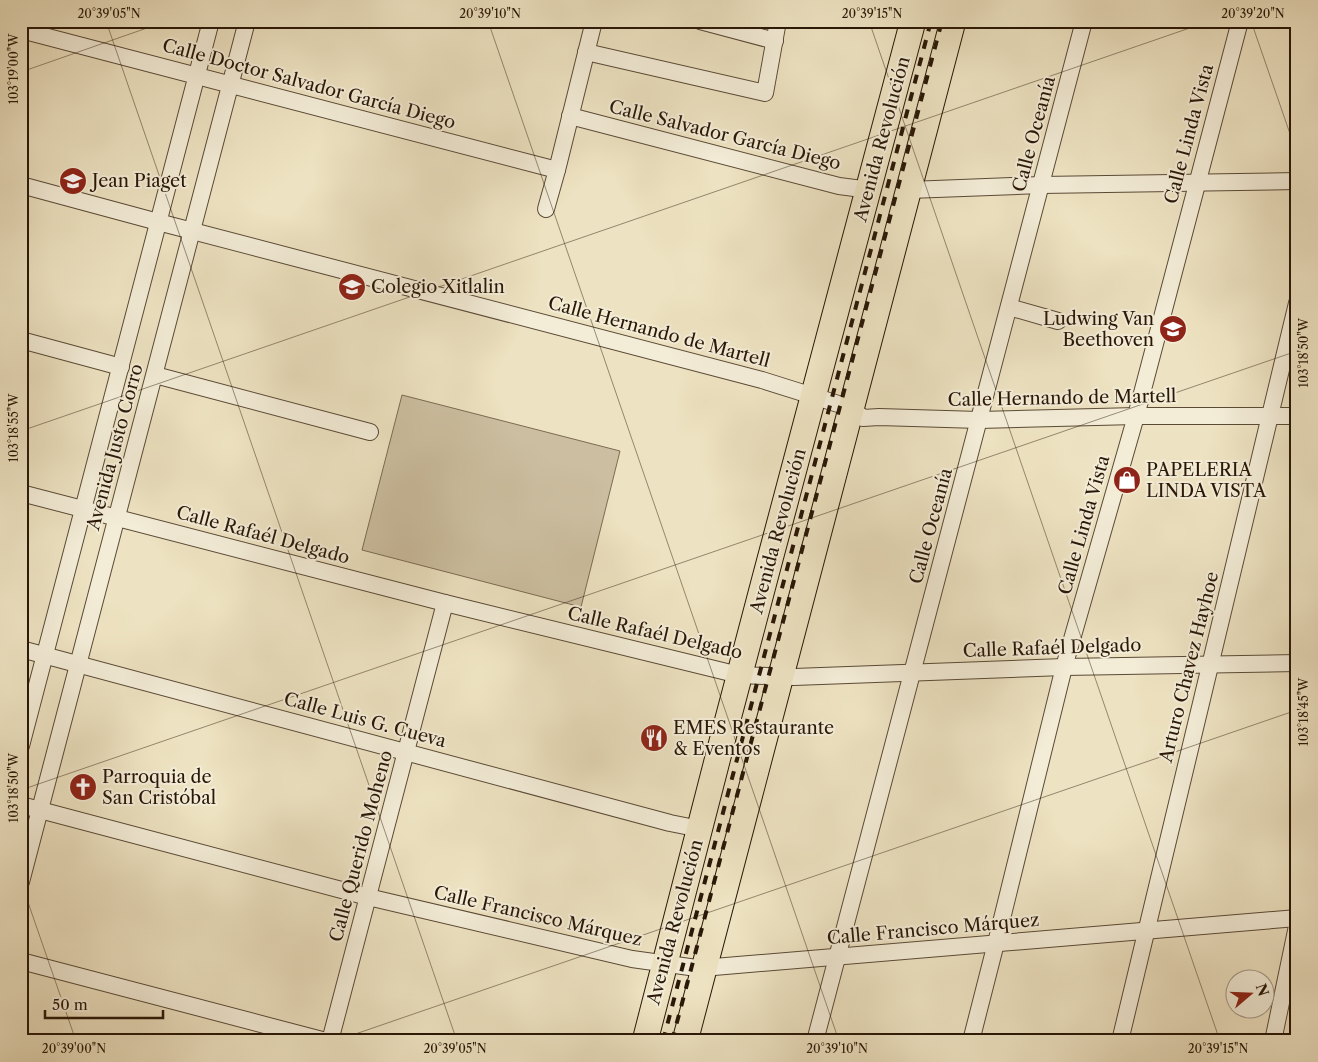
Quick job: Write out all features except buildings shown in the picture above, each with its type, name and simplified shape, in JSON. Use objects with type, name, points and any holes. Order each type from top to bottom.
[{"type":"main road","name":"Avenida Revolución","points":[[644,1041],[739,675],[870,190],[913,21]]},
{"type":"main road","points":[[686,1041],[952,21]]},
{"type":"street","name":"Avenida Justo Corro","points":[[21,746],[211,21]]},
{"type":"street","name":"Avenida Justo Corro","points":[[21,882],[248,21]]},
{"type":"street","points":[[546,209],[594,21]]},
{"type":"street","points":[[700,21],[775,41]]},
{"type":"street","points":[[586,52],[765,93],[778,21]]},
{"type":"street","name":"Calle Oceanía","points":[[816,1041],[1084,21]]},
{"type":"street","name":"Calle Linda Vista","points":[[971,1041],[1064,667],[1136,416],[1240,21]]},
{"type":"street","name":"Calle Doctor Salvador García Diego","points":[[21,30],[557,170]]},
{"type":"street","name":"Calle Salvador García Diego","points":[[570,116],[839,186],[870,190]]},
{"type":"street","points":[[909,190],[1041,185],[1297,181]]},
{"type":"street","name":"Calle Hernando de Martell","points":[[21,185],[762,380],[851,408],[863,418],[979,420],[1136,416],[1297,416]]},
{"type":"street","name":"Arturo Chavez Hayhoe","points":[[1120,1041],[1297,303]]},
{"type":"street","points":[[1009,307],[1058,322]]},
{"type":"street","points":[[21,340],[121,367]]},
{"type":"street","points":[[154,375],[370,432]]},
{"type":"street","name":"Calle Rafaél Delgado","points":[[21,493],[445,603],[739,675],[782,677],[1064,667],[1297,663]]},
{"type":"street","name":"Calle Querido Moheno","points":[[330,1041],[445,603]]},
{"type":"street","name":"Calle Luis G. Cueva","points":[[21,649],[670,823],[700,829]]},
{"type":"street","name":"Calle Francisco Márquez","points":[[21,805],[368,897],[632,959],[704,969],[1297,918]]},
{"type":"street","points":[[1273,1041],[1297,926]]},
{"type":"street","points":[[21,961],[326,1041]]},
{"type":"shaded area","points":[[402,395],[620,451],[581,607],[362,550]]},
{"type":"railway","points":[[663,1041],[931,21]]},
{"type":"railway","points":[[672,1041],[942,21]]},
{"type":"place","name":"Jean Piaget","points":[[73,181]]},
{"type":"place","name":"Colegio Xitlalin","points":[[352,287]]},
{"type":"place","name":"Ludwing Van Beethoven","points":[[1173,329]]},
{"type":"place","name":"PAPELERIA LINDA VISTA","points":[[1127,480]]},
{"type":"place","name":"EMES Restaurante & Eventos","points":[[654,738]]},
{"type":"place","name":"Parroquia de San Cristóbal","points":[[83,787]]}]
